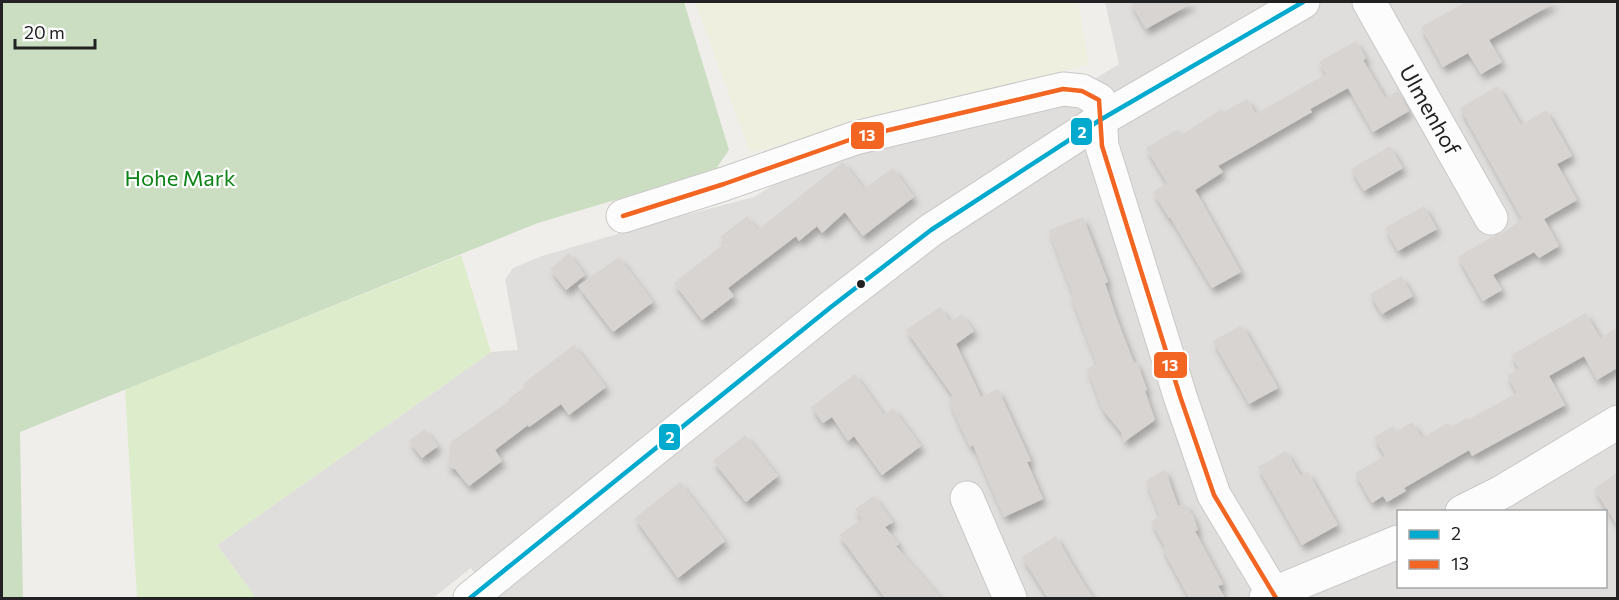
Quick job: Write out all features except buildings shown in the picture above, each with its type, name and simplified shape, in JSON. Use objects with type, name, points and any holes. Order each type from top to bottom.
[{"type":"street","points":[[470,598],[871,276],[969,203],[1100,120],[1303,2]]},
{"type":"street","name":"Ulmenhof","points":[[1369,2],[1491,218]]},
{"type":"street","points":[[622,216],[724,184],[855,138],[1063,89],[1083,91],[1099,100],[1102,146],[1180,396],[1214,495],[1271,597],[1397,542]]},
{"type":"street","points":[[1466,510],[1502,492],[1617,422]]},
{"type":"street","points":[[967,498],[1010,598]]},
{"type":"shaded area","points":[[1105,2],[1617,2],[1617,598],[492,598],[471,568],[433,598],[256,598],[217,545],[491,352],[518,350],[505,279],[513,268],[542,256],[754,197],[809,163],[1057,102],[1119,64]]},
{"type":"green space","name":"Hohe Mark","points":[[2,2],[684,2],[729,150],[715,170],[538,223],[20,432],[23,598],[2,598]]},
{"type":"green space","points":[[695,2],[1078,2],[1089,64],[750,153]]},
{"type":"green space","points":[[461,255],[491,352],[217,545],[256,598],[137,598],[125,389]]},
{"type":"transit line","name":"2","points":[[470,598],[831,307],[931,230],[1100,120],[1303,2]]},
{"type":"transit line","name":"13","points":[[623,216],[724,184],[855,138],[1063,89],[1082,91],[1099,100],[1102,146],[1180,396],[1214,495],[1276,598]]}]
